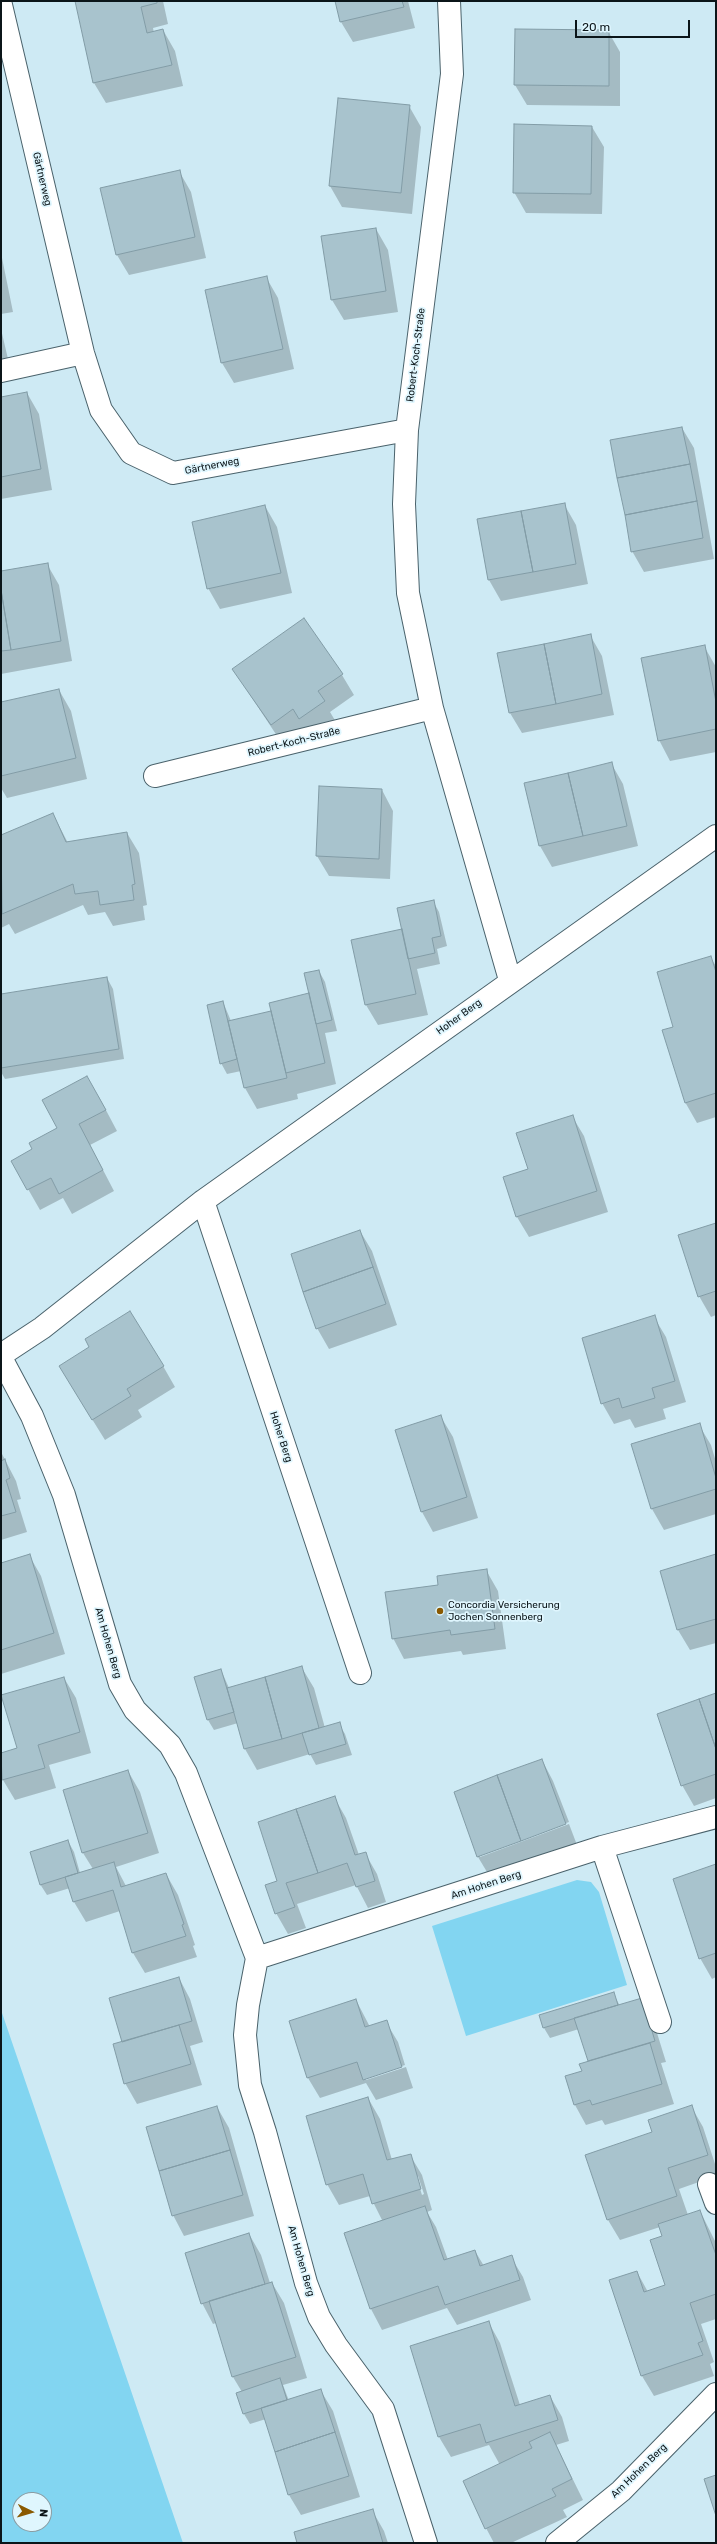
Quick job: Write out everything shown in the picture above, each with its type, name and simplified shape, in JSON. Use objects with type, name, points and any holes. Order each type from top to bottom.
[{"type":"street","name":"Robert-Koch-Straße","points":[[449,1],[452,74],[406,430],[404,504],[408,593],[432,708],[510,980]]},
{"type":"street","name":"Gärtnerweg","points":[[2,17],[83,353],[101,410],[131,453],[173,473],[406,430]]},
{"type":"street","points":[[1,371],[83,353]]},
{"type":"street","name":"Robert-Koch-Straße","points":[[155,776],[432,708]]},
{"type":"street","name":"Hoher Berg","points":[[1,1355],[42,1328],[203,1201],[510,980],[716,836]]},
{"type":"street","name":"Hoher Berg","points":[[203,1201],[360,1673]]},
{"type":"street","name":"Am Hohen Berg","points":[[1,1358],[32,1416],[64,1495],[120,1684],[135,1710],[170,1745],[186,1773],[257,1958],[248,2005],[246,2035],[250,2085],[265,2132],[306,2283],[322,2323],[383,2409],[426,2543]]},
{"type":"street","name":"Am Hohen Berg","points":[[257,1958],[602,1847],[716,1817]]},
{"type":"street","points":[[602,1847],[660,2022]]},
{"type":"street","name":"Am Hohen Berg","points":[[556,2543],[621,2491],[716,2394]]},
{"type":"shaded area","points":[[577,1880],[591,1882],[599,1892],[627,1985],[466,2036],[432,1926]]},
{"type":"shaded area","points":[[1,2010],[183,2543],[1,2543]]},
{"type":"building","points":[[75,1],[157,1],[157,3],[141,7],[147,33],[163,29],[172,65],[93,83]]},
{"type":"building","points":[[335,1],[402,1],[404,7],[340,22]]},
{"type":"building","points":[[515,29],[609,30],[609,86],[514,85]]},
{"type":"building","points":[[338,98],[410,105],[401,193],[329,186]]},
{"type":"building","points":[[514,124],[592,126],[591,194],[513,193]]},
{"type":"building","points":[[180,170],[195,237],[116,255],[100,188]]},
{"type":"building","points":[[376,228],[386,291],[331,300],[321,236]]},
{"type":"building","points":[[267,276],[283,349],[221,363],[205,290]]},
{"type":"building","points":[[27,392],[41,469],[1,477],[1,397]]},
{"type":"building","points":[[682,427],[690,464],[617,478],[610,440]]},
{"type":"building","points":[[690,464],[697,501],[625,515],[617,478]]},
{"type":"building","points":[[697,501],[703,538],[631,552],[625,515]]},
{"type":"building","points":[[565,503],[576,564],[533,572],[521,511]]},
{"type":"building","points":[[265,505],[281,573],[207,589],[192,522]]},
{"type":"building","points":[[521,511],[533,572],[488,580],[477,519]]},
{"type":"building","points":[[48,563],[61,641],[11,650],[1,590],[1,571]]},
{"type":"building","points":[[1,590],[11,650],[1,651]]},
{"type":"building","points":[[304,618],[343,674],[318,691],[325,701],[299,719],[293,709],[271,725],[232,669]]},
{"type":"building","points":[[591,634],[602,694],[556,704],[544,644]]},
{"type":"building","points":[[544,644],[556,704],[509,713],[497,653]]},
{"type":"building","points":[[705,645],[716,702],[716,729],[658,741],[641,658]]},
{"type":"building","points":[[59,689],[76,758],[1,776],[1,702]]},
{"type":"building","points":[[612,762],[627,826],[583,836],[568,773]]},
{"type":"building","points":[[568,773],[583,836],[539,846],[524,783]]},
{"type":"building","points":[[319,786],[382,789],[379,859],[316,856]]},
{"type":"building","points":[[53,813],[66,842],[127,832],[135,884],[132,885],[134,900],[100,905],[98,891],[75,894],[73,884],[2,914],[1,835]]},
{"type":"building","points":[[434,900],[441,936],[432,938],[435,953],[408,959],[397,908]]},
{"type":"building","points":[[402,929],[416,994],[365,1005],[351,940]]},
{"type":"building","points":[[711,956],[716,972],[716,1093],[685,1103],[662,1030],[673,1027],[657,972]]},
{"type":"building","points":[[319,970],[332,1020],[316,1024],[304,973]]},
{"type":"building","points":[[107,977],[119,1049],[1,1068],[1,994]]},
{"type":"building","points":[[309,993],[325,1063],[286,1073],[269,1003]]},
{"type":"building","points":[[223,1001],[237,1059],[220,1064],[207,1005]]},
{"type":"building","points":[[271,1011],[287,1078],[244,1088],[228,1021]]},
{"type":"building","points":[[87,1076],[106,1110],[79,1124],[103,1170],[59,1194],[51,1178],[27,1190],[11,1161],[32,1149],[29,1143],[57,1128],[42,1100]]},
{"type":"building","points":[[573,1115],[597,1191],[516,1217],[503,1177],[528,1169],[516,1133]]},
{"type":"building","points":[[716,1223],[716,1291],[698,1297],[678,1235]]},
{"type":"building","points":[[360,1230],[373,1267],[303,1292],[291,1254]]},
{"type":"building","points":[[373,1267],[386,1304],[316,1329],[303,1292]]},
{"type":"building","points":[[130,1311],[164,1366],[127,1389],[131,1396],[92,1420],[59,1366],[89,1347],[85,1339]]},
{"type":"building","points":[[655,1315],[675,1381],[652,1388],[655,1398],[622,1408],[619,1398],[601,1404],[582,1338]]},
{"type":"building","points":[[441,1415],[467,1497],[421,1512],[395,1430]]},
{"type":"building","points":[[700,1423],[716,1478],[716,1489],[651,1509],[631,1444]]},
{"type":"building","points":[[5,1459],[10,1478],[6,1480],[16,1512],[1,1516],[1,1461]]},
{"type":"building","points":[[30,1554],[54,1633],[1,1650],[1,1563]]},
{"type":"building","points":[[716,1554],[716,1619],[677,1630],[660,1571]]},
{"type":"building","name":"Concordia Versicherung Jochen Sonnenberg","points":[[487,1569],[495,1629],[451,1635],[450,1630],[392,1639],[385,1592],[438,1585],[437,1576]]},
{"type":"building","points":[[302,1666],[319,1728],[282,1739],[265,1677]]},
{"type":"building","points":[[221,1669],[234,1712],[207,1720],[194,1677]]},
{"type":"building","points":[[64,1677],[80,1732],[38,1745],[45,1768],[2,1780],[1,1753],[17,1748],[1,1695]]},
{"type":"building","points":[[265,1677],[282,1739],[244,1749],[227,1688]]},
{"type":"building","points":[[716,1693],[716,1749],[699,1699]]},
{"type":"building","points":[[699,1699],[716,1749],[716,1774],[681,1786],[657,1714]]},
{"type":"building","points":[[340,1722],[346,1744],[309,1755],[302,1733]]},
{"type":"building","points":[[542,1759],[566,1824],[521,1841],[497,1775]]},
{"type":"building","points":[[128,1770],[148,1833],[82,1853],[63,1790]]},
{"type":"building","points":[[497,1775],[521,1841],[477,1857],[454,1792]]},
{"type":"building","points":[[335,1796],[355,1855],[366,1852],[375,1881],[356,1887],[347,1863],[318,1873],[296,1809]]},
{"type":"building","points":[[296,1809],[318,1873],[286,1883],[295,1907],[275,1914],[265,1885],[277,1881],[258,1822]]},
{"type":"building","points":[[68,1840],[78,1873],[40,1885],[30,1852]]},
{"type":"building","points":[[114,1862],[121,1887],[166,1873],[184,1924],[182,1925],[186,1936],[132,1953],[113,1890],[73,1902],[65,1877]]},
{"type":"building","points":[[716,1864],[716,1953],[699,1959],[673,1879]]},
{"type":"building","points":[[179,1977],[192,2021],[122,2042],[109,1998]]},
{"type":"building","points":[[614,1992],[618,2005],[543,2028],[539,2015]]},
{"type":"building","points":[[642,1998],[655,2041],[588,2061],[574,2018]]},
{"type":"building","points":[[356,1999],[365,2027],[387,2020],[402,2067],[363,2080],[357,2062],[307,2078],[289,2021]]},
{"type":"building","points":[[179,2025],[191,2064],[124,2084],[113,2044]]},
{"type":"building","points":[[650,2043],[662,2084],[592,2105],[590,2100],[574,2105],[565,2076],[582,2071],[579,2064]]},
{"type":"building","points":[[368,2097],[387,2160],[411,2154],[421,2189],[372,2204],[363,2174],[326,2185],[306,2116]]},
{"type":"building","points":[[692,2105],[708,2155],[668,2168],[677,2196],[607,2220],[585,2155],[652,2132],[648,2120]]},
{"type":"building","points":[[217,2106],[230,2150],[159,2171],[146,2127]]},
{"type":"building","points":[[230,2150],[243,2195],[172,2216],[159,2171]]},
{"type":"building","points":[[425,2206],[444,2260],[475,2250],[480,2266],[512,2255],[520,2280],[445,2305],[438,2286],[370,2309],[344,2233]]},
{"type":"building","points":[[700,2210],[716,2255],[716,2294],[690,2303],[703,2341],[698,2343],[703,2355],[641,2376],[609,2280],[637,2271],[644,2292],[665,2285],[650,2240],[662,2236],[658,2224]]},
{"type":"building","points":[[249,2233],[265,2284],[201,2304],[185,2253]]},
{"type":"building","points":[[272,2282],[296,2357],[232,2377],[209,2301]]},
{"type":"building","points":[[489,2321],[515,2406],[550,2395],[558,2420],[486,2443],[480,2424],[438,2437],[410,2346]]},
{"type":"building","points":[[280,2378],[287,2400],[243,2414],[236,2393]]},
{"type":"building","points":[[321,2389],[335,2432],[275,2452],[261,2408]]},
{"type":"building","points":[[335,2432],[349,2476],[288,2495],[275,2452]]},
{"type":"building","points":[[550,2432],[572,2479],[552,2489],[556,2496],[485,2529],[463,2481],[532,2448],[529,2442]]},
{"type":"building","points":[[716,2475],[716,2516],[704,2479]]},
{"type":"building","points":[[373,2509],[383,2543],[297,2543],[294,2532]]},
{"type":"place","name":"Concordia Versicherung Jochen Sonnenberg","points":[[440,1611]]}]
